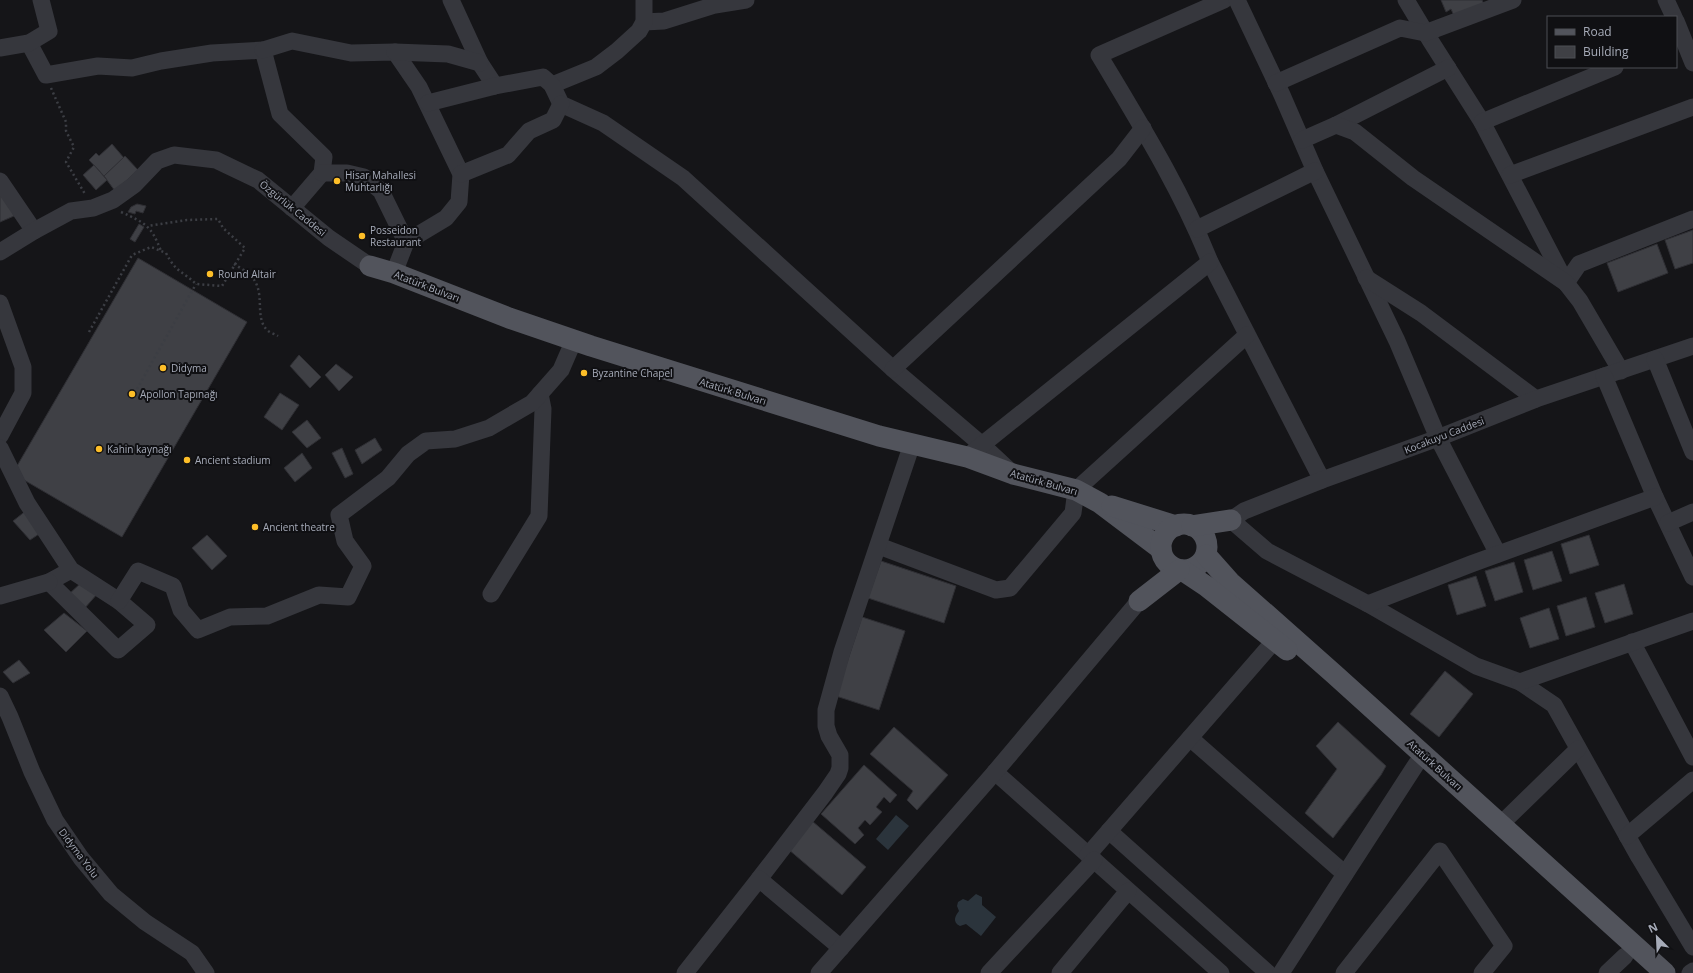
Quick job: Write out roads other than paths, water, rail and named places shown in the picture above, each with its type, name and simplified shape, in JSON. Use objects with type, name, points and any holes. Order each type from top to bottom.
[{"type":"main road","name":"Atatürk Bulvarı","points":[[370,266],[394,273],[509,318],[574,340],[880,436],[912,444],[974,451],[1013,474],[1076,490],[1100,502],[1184,526]]},
{"type":"main road","name":"Atatürk Bulvarı","points":[[1100,502],[1171,562],[1206,586],[1276,640],[1328,684],[1417,763],[1644,973]]},
{"type":"main road","points":[[1171,562],[1162,543],[1166,532],[1184,526],[1231,520]]},
{"type":"main road","name":"Kocakuyu Caddesi","points":[[1206,550],[1231,520]]},
{"type":"main road","points":[[1171,562],[1196,567],[1206,550],[1203,534],[1184,526]]},
{"type":"main road","name":"Atatürk Bulvarı","points":[[1206,550],[1230,582],[1665,973]]},
{"type":"main road","points":[[1139,601],[1171,562]]},
{"type":"street","points":[[0,48],[29,43],[49,31],[40,0]]},
{"type":"street","points":[[452,0],[480,63],[496,86]]},
{"type":"street","points":[[552,85],[596,67],[628,41],[639,30],[644,22],[644,0]]},
{"type":"street","points":[[644,22],[664,21],[715,5],[746,0]]},
{"type":"street","points":[[1224,0],[1099,55],[1143,128],[1197,229],[1210,262],[1322,480]]},
{"type":"street","points":[[1237,0],[1315,171],[1397,341],[1438,438],[1498,554]]},
{"type":"street","points":[[1406,0],[1482,122],[1566,283],[1580,301],[1621,371]]},
{"type":"street","points":[[1276,83],[1400,28],[1425,32],[1513,0]]},
{"type":"street","points":[[1666,0],[1674,16]]},
{"type":"street","points":[[1677,26],[1680,40],[1693,63]]},
{"type":"street","points":[[29,43],[46,75],[98,66],[132,68],[161,61],[212,53],[263,50],[292,41],[351,53],[395,52],[448,54],[480,63]]},
{"type":"street","points":[[263,50],[280,114],[324,157],[322,173],[292,208]]},
{"type":"street","points":[[394,273],[406,242],[446,218],[459,202],[461,174],[419,87],[395,52]]},
{"type":"street","points":[[1302,140],[1336,125],[1448,68]]},
{"type":"street","points":[[1482,122],[1613,68]]},
{"type":"street","points":[[428,104],[496,86],[543,77],[552,85],[561,104],[603,123],[683,178],[893,369],[974,451],[1210,262]]},
{"type":"street","points":[[461,174],[508,155],[529,131],[553,120],[561,104]]},
{"type":"street","points":[[1510,175],[1693,107]]},
{"type":"street","points":[[1336,125],[1355,132],[1413,178],[1498,238],[1566,283]]},
{"type":"street","points":[[893,369],[1119,160],[1143,128]]},
{"type":"street","name":"Özgürlük Caddesi","points":[[0,252],[71,211],[93,208],[113,200],[134,185],[158,161],[174,155],[216,160],[258,180],[329,238],[370,266]]},
{"type":"street","points":[[1197,229],[1315,171]]},
{"type":"street","points":[[322,173],[347,173],[364,177],[381,192],[406,242]]},
{"type":"street","points":[[0,181],[34,232]]},
{"type":"street","points":[[1566,283],[1579,264],[1693,219]]},
{"type":"street","points":[[1366,278],[1421,313],[1536,399]]},
{"type":"street","points":[[0,303],[23,367],[22,393],[0,436]]},
{"type":"street","points":[[879,546],[996,590],[1005,590],[1014,584],[1073,513],[1076,490],[1247,335]]},
{"type":"street","points":[[119,601],[138,571],[173,586],[180,610],[198,630],[230,617],[267,616],[319,595],[348,597],[364,566],[345,541],[339,515],[388,478],[408,454],[426,441],[455,439],[489,428],[532,403],[562,370],[574,340]]},
{"type":"street","name":"Kocakuyu Caddesi","points":[[1231,520],[1244,511],[1322,480],[1438,438],[1536,399],[1693,346]]},
{"type":"street","points":[[1655,359],[1693,452]]},
{"type":"street","points":[[1604,376],[1655,497],[1693,577]]},
{"type":"street","points":[[491,594],[540,516],[543,409],[540,394]]},
{"type":"street","points":[[685,973],[825,793],[840,768],[840,755],[826,726],[826,710],[842,652],[879,546],[912,444]]},
{"type":"street","points":[[0,448],[27,503],[71,570],[119,601],[147,625],[118,650],[49,582]]},
{"type":"street","points":[[1368,604],[1498,554],[1655,497]]},
{"type":"street","points":[[1668,523],[1693,512]]},
{"type":"street","points":[[1231,520],[1267,551],[1368,604],[1476,666],[1520,682],[1554,705],[1627,836],[1693,947]]},
{"type":"street","points":[[0,596],[49,582],[71,570]]},
{"type":"street","points":[[819,973],[995,772],[1139,601]]},
{"type":"street","points":[[1520,682],[1693,620]]},
{"type":"street","points":[[989,973],[1091,858],[1109,830],[1276,640]]},
{"type":"street","points":[[1632,642],[1693,757]]},
{"type":"street","name":"Didyma Yolu","points":[[0,696],[10,716],[32,772],[55,820],[81,858],[112,894],[146,922],[192,953],[206,973]]},
{"type":"street","points":[[1190,738],[1345,874]]},
{"type":"street","points":[[1501,824],[1578,749]]},
{"type":"street","points":[[1281,973],[1417,763]]},
{"type":"street","points":[[995,772],[1217,972]]},
{"type":"street","points":[[1627,836],[1693,780]]},
{"type":"street","points":[[1109,830],[1268,973]]},
{"type":"street","points":[[1344,973],[1440,851],[1504,946],[1482,973]]},
{"type":"street","points":[[759,879],[841,948]]},
{"type":"street","points":[[1060,973],[1128,891]]},
{"type":"street","points":[[1607,973],[1625,956]]},
{"type":"place","name":"Hisar Mahallesi Muhtarlığı","points":[[337,181]]},
{"type":"place","name":"Posseidon Restaurant","points":[[362,236]]},
{"type":"place","name":"Round Altair","points":[[210,274]]},
{"type":"place","name":"Didyma","points":[[163,368]]},
{"type":"place","name":"Byzantine Chapel","points":[[584,373]]},
{"type":"place","name":"Apollon Tapınağı","points":[[132,394]]},
{"type":"place","name":"Kahin kaynağı","points":[[99,449]]},
{"type":"place","name":"Ancient stadium","points":[[187,460]]},
{"type":"place","name":"Ancient theatre","points":[[255,527]]}]
